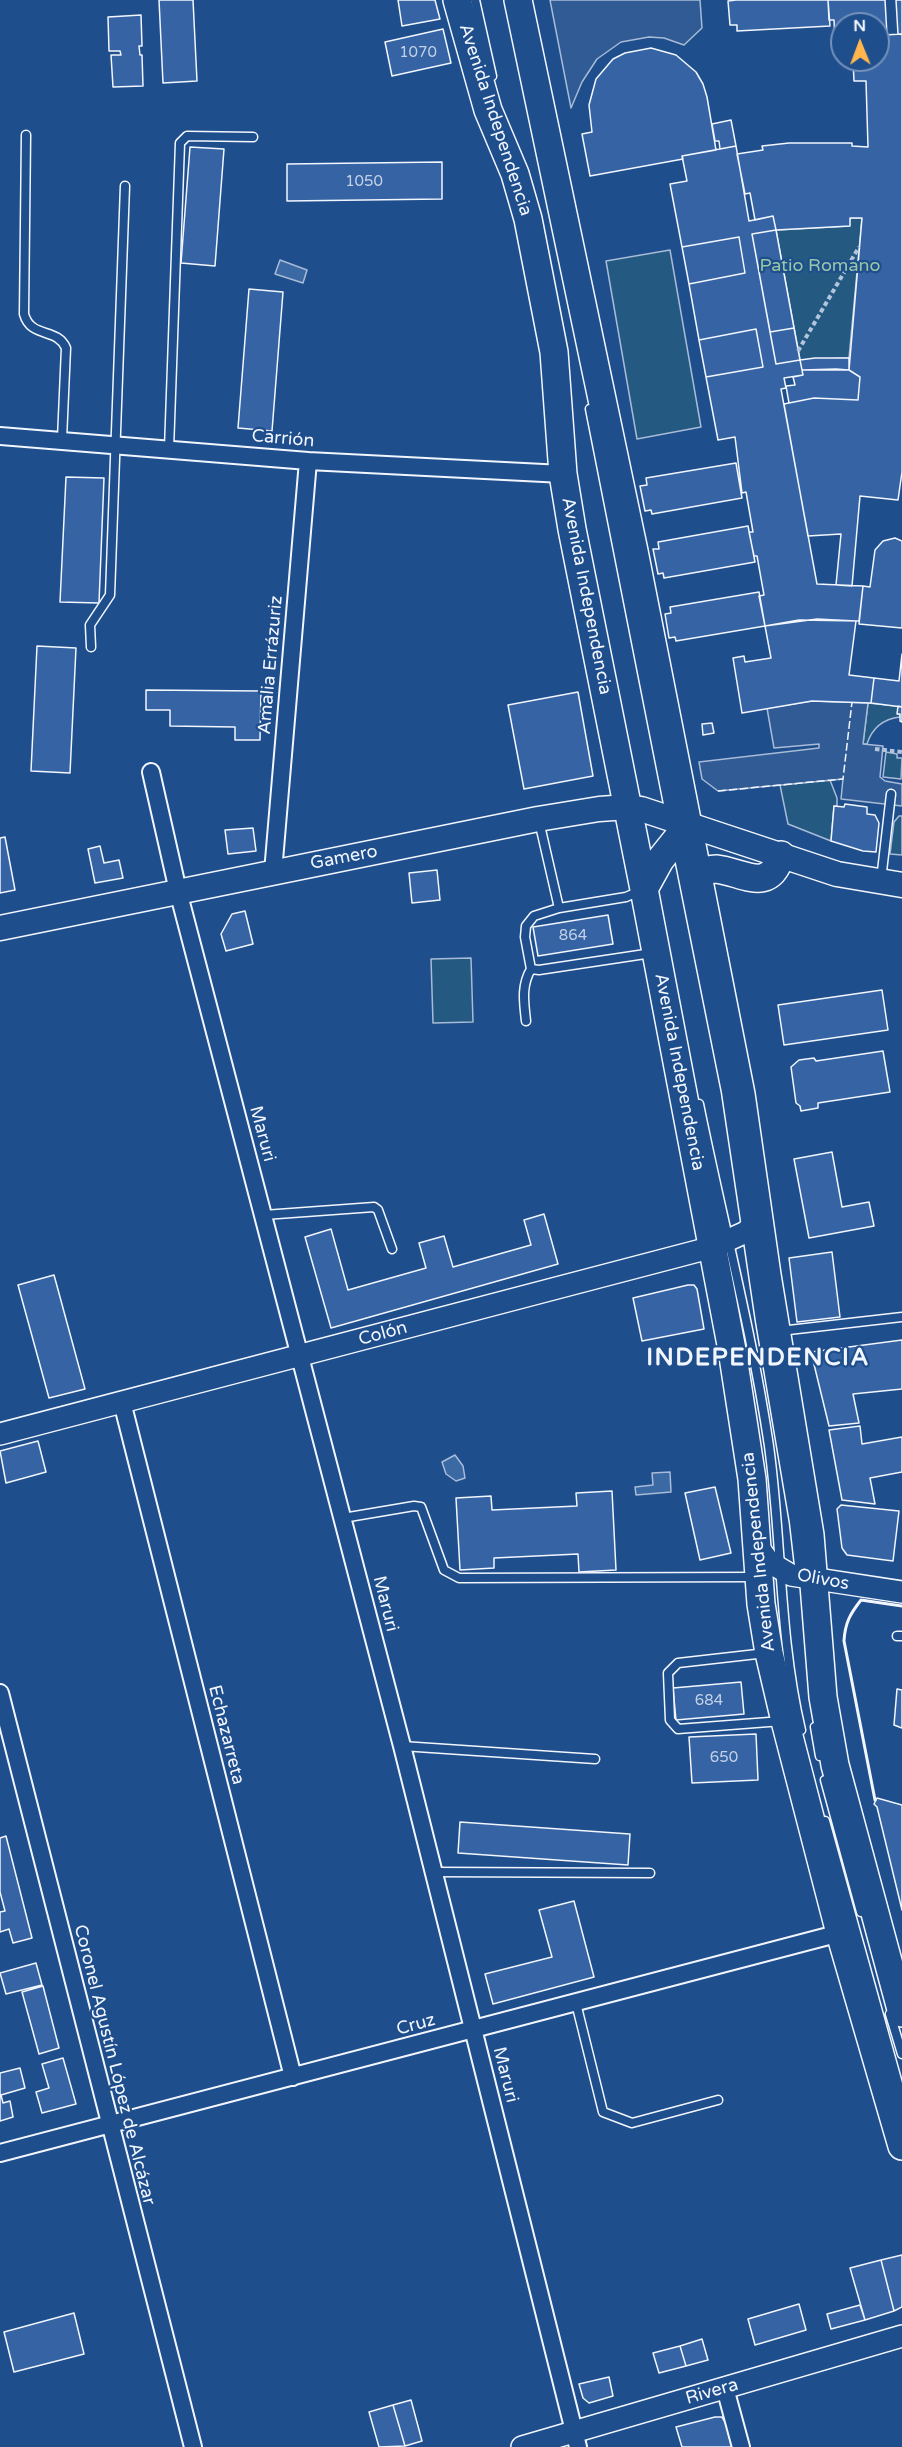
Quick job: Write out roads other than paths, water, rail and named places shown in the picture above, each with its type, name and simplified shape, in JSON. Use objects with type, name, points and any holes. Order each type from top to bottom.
[{"type":"main road","name":"Avenida Independencia","points":[[457,0],[488,110],[515,174],[528,219],[554,352],[563,474],[584,592],[651,876],[656,952],[736,1240],[776,1332],[810,1535],[791,1579],[769,1653],[785,1721],[853,1929],[902,2146]]},
{"type":"main road","name":"Avenida Independencia","points":[[518,0],[629,528],[678,828],[698,875],[741,1094],[736,1240],[746,1440],[756,1544],[791,1579],[824,1697],[835,1765],[894,2007]]},
{"type":"main road","name":"Gamero","points":[[0,928],[538,819],[599,809],[637,809],[678,828],[781,855],[837,874],[892,883]]},
{"type":"main road","points":[[651,876],[678,828]]},
{"type":"main road","points":[[698,875],[716,869],[754,878],[765,878],[774,871],[781,855]]},
{"type":"street","name":"Carrión","points":[[0,436],[62,439],[308,461],[563,474]]},
{"type":"street","name":"Amalia Errázuriz","points":[[273,872],[308,461]]},
{"type":"street","name":"Maruri","points":[[151,772],[178,891],[402,1746],[576,2439]]},
{"type":"street","name":"Colón","points":[[0,1434],[736,1240]]},
{"type":"street","name":"Echazarreta","points":[[122,1402],[292,2077]]},
{"type":"street","name":"Olivos","points":[[791,1579],[902,1592]]},
{"type":"street","name":"Coronel Agustín López de Alcázar","points":[[0,1693],[6,1738],[193,2447]]},
{"type":"street","name":"Cruz","points":[[0,2153],[853,1929]]},
{"type":"street","name":"Rivera","points":[[522,2447],[576,2439],[725,2388],[902,2336]]},
{"type":"street","points":[[725,2388],[741,2447]]},
{"type":"lane","points":[[475,0],[496,88]]},
{"type":"lane","points":[[26,135],[24,314],[26,323],[33,329],[59,338],[66,348],[62,439]]},
{"type":"lane","points":[[169,449],[180,143],[187,136],[253,137]]},
{"type":"lane","points":[[91,647],[90,624],[110,595],[126,186]]},
{"type":"lane","points":[[589,402],[678,828],[726,1092],[736,1240],[791,1579]]},
{"type":"lane","points":[[891,794],[892,883]]},
{"type":"lane","points":[[538,819],[559,908]]},
{"type":"lane","points":[[526,1021],[523,995],[525,979],[531,969],[525,937],[526,926],[534,916],[559,908],[626,897],[651,876]]},
{"type":"lane","points":[[531,969],[539,970],[656,952]]},
{"type":"lane","points":[[698,1098],[736,1240],[789,1488],[791,1579],[788,1654],[804,1744]]},
{"type":"lane","points":[[264,1215],[374,1207],[378,1210],[392,1249]]},
{"type":"lane","points":[[776,1332],[902,1317]]},
{"type":"lane","points":[[343,1518],[414,1506],[421,1507],[444,1570],[459,1578],[791,1579]]},
{"type":"lane","points":[[769,1653],[678,1663],[668,1672],[670,1720],[678,1729],[785,1721]]},
{"type":"lane","points":[[814,1721],[853,1929]]},
{"type":"lane","points":[[402,1746],[595,1759]]},
{"type":"lane","points":[[823,1816],[902,2098]]},
{"type":"lane","points":[[434,1872],[650,1874]]},
{"type":"lane","points":[[576,2003],[603,2112],[632,2123],[718,2100]]},
{"type":"lane","points":[[894,2007],[902,2054]]},
{"type":"district","name":"INDEPENDENCIA","points":[[758,1359]]},
{"type":"park label","name":"Patio Romano","points":[[820,266]]}]
